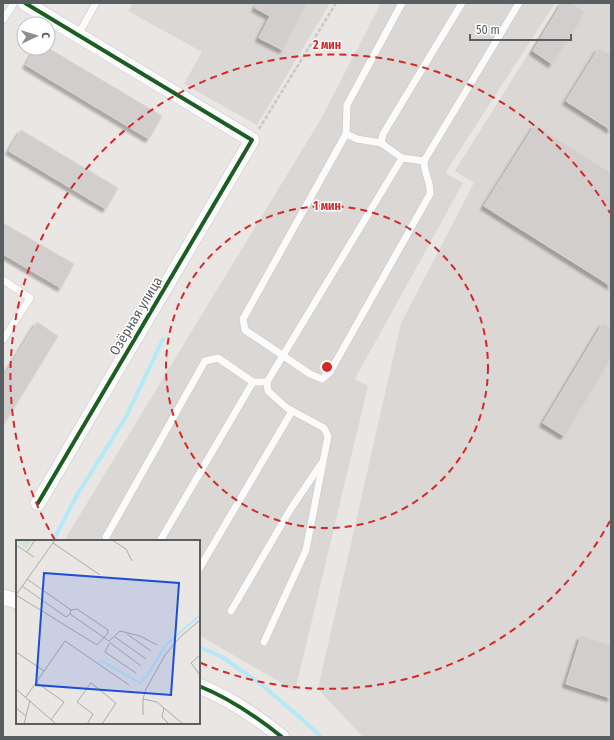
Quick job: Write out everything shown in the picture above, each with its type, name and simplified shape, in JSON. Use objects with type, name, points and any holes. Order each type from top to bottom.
[{"type":"street","points":[[25,3],[252,140]]},
{"type":"street","name":"Озёрная улица","points":[[38,503],[252,140]]},
{"type":"street","points":[[3,597],[16,601]]},
{"type":"street","points":[[200,686],[216,693],[268,726],[282,737]]},
{"type":"lane","points":[[3,20],[14,3]]},
{"type":"lane","points":[[78,35],[96,3]]},
{"type":"lane","points":[[402,3],[347,105],[346,134],[243,319],[245,330],[310,374],[322,379],[330,372],[430,194],[431,186],[424,170],[424,161],[519,3]]},
{"type":"lane","points":[[381,143],[383,134],[462,3]]},
{"type":"lane","points":[[346,134],[357,139],[381,143],[402,158],[424,161]]},
{"type":"lane","points":[[264,642],[306,550],[328,436],[324,428],[287,408],[268,391],[267,382],[402,158]]},
{"type":"lane","points":[[3,280],[30,298],[3,340]]},
{"type":"lane","points":[[106,537],[205,361],[218,358],[253,382],[267,382]]},
{"type":"lane","points":[[161,540],[253,382]]},
{"type":"lane","points":[[200,567],[292,411]]},
{"type":"lane","points":[[231,611],[290,510],[324,460]]},
{"type":"path","points":[[252,140],[336,3]]},
{"type":"shaded area","points":[[133,3],[330,3],[257,125],[184,84],[202,52],[128,11]]},
{"type":"shaded area","points":[[381,3],[555,3],[445,173],[463,183],[355,379],[368,386],[295,691],[200,636],[200,540],[65,540],[321,119]]},
{"type":"shaded area","points":[[560,3],[611,3],[611,737],[363,737],[318,689],[401,323],[474,183],[455,171]]},
{"type":"building","points":[[258,3],[307,3],[283,50],[259,38],[270,16],[255,8]]},
{"type":"building","points":[[562,3],[571,3],[585,12],[552,64],[533,51]]},
{"type":"building","points":[[599,48],[611,55],[611,130],[566,101]]},
{"type":"building","points":[[56,53],[162,116],[149,139],[26,65],[31,56],[56,56]]},
{"type":"building","points":[[535,125],[611,173],[611,286],[484,206]]},
{"type":"building","points":[[21,130],[118,188],[106,209],[9,151]]},
{"type":"building","points":[[3,223],[74,264],[61,288],[3,254]]},
{"type":"building","points":[[37,322],[58,336],[3,426],[3,378]]},
{"type":"building","points":[[603,323],[611,328],[611,358],[564,436],[543,423]]},
{"type":"building","points":[[581,636],[611,645],[611,698],[566,684]]},
{"type":"waterway","points":[[54,540],[77,495],[126,417],[163,339]]},
{"type":"waterway","points":[[200,647],[222,657],[262,685],[321,737]]},
{"type":"cycle path","points":[[25,3],[252,140],[38,503]]},
{"type":"cycle path","points":[[200,686],[242,708],[282,737]]}]
